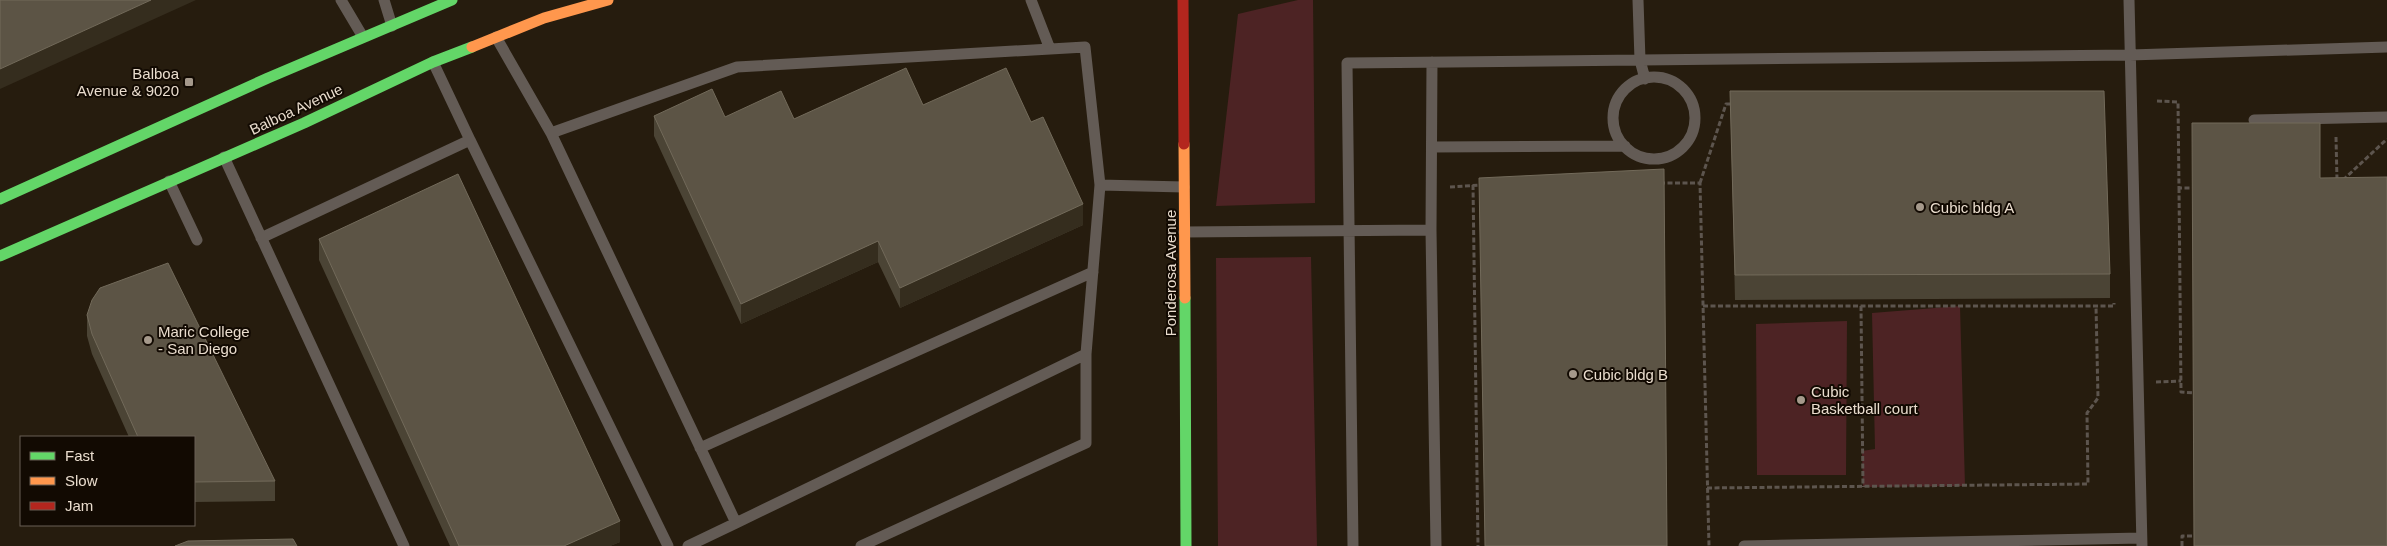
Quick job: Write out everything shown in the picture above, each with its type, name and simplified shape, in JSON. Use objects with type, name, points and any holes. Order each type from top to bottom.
[{"type":"main road","points":[[0,199],[363,37],[452,0]]},
{"type":"main road","name":"Balboa Avenue","points":[[0,256],[304,123],[433,62],[544,18],[608,0]]},
{"type":"main road","name":"Ponderosa Avenue","points":[[1183,0],[1186,546]]},
{"type":"lane","points":[[341,0],[363,37]]},
{"type":"lane","points":[[384,0],[392,26]]},
{"type":"lane","points":[[1030,0],[1050,49]]},
{"type":"lane","points":[[1638,0],[1640,60],[1645,79]]},
{"type":"lane","points":[[1744,546],[2141,542],[2129,0]]},
{"type":"lane","points":[[496,37],[552,133],[736,523]]},
{"type":"lane","points":[[552,133],[737,67],[1084,47],[1100,185],[1086,354],[1086,443],[861,546]]},
{"type":"lane","points":[[1353,546],[1347,63],[2130,55],[2387,47]]},
{"type":"lane","points":[[433,62],[668,546]]},
{"type":"lane","points":[[1432,62],[1431,230],[1436,546]]},
{"type":"lane","points":[[1645,79],[1665,79],[1677,84],[1686,94],[1692,105],[1695,117],[1693,130],[1688,142],[1679,151],[1668,157],[1655,159],[1641,157],[1625,146],[1619,140],[1614,127],[1613,113],[1618,99],[1627,88],[1645,79]]},
{"type":"lane","points":[[2254,120],[2387,117]]},
{"type":"lane","points":[[261,238],[470,140]]},
{"type":"lane","points":[[1432,147],[1625,146]]},
{"type":"lane","points":[[224,157],[404,546]]},
{"type":"lane","points":[[169,181],[197,240]]},
{"type":"lane","points":[[1100,185],[1184,187]]},
{"type":"lane","points":[[1184,232],[1431,230]]},
{"type":"lane","points":[[700,448],[1093,272]]},
{"type":"lane","points":[[688,546],[1086,354]]},
{"type":"path","points":[[2156,101],[2178,102],[2181,392],[2194,393]]},
{"type":"path","points":[[1709,546],[1700,183],[1726,104],[1736,104]]},
{"type":"path","points":[[2336,132],[2338,186],[2387,139]]},
{"type":"path","points":[[1650,183],[1700,183]]},
{"type":"path","points":[[1473,185],[1478,546]]},
{"type":"path","points":[[1450,187],[1483,185]]},
{"type":"path","points":[[2179,188],[2192,188]]},
{"type":"path","points":[[1703,306],[2114,306],[2114,296]]},
{"type":"path","points":[[1860,306],[1862,486]]},
{"type":"path","points":[[1707,488],[2088,484],[2087,413],[2098,398],[2096,306]]},
{"type":"path","points":[[2156,382],[2181,381]]},
{"type":"path","points":[[2182,546],[2182,536],[2194,536]]},
{"type":"shaded area","points":[[1298,0],[1313,0],[1315,203],[1216,206],[1238,14]]},
{"type":"shaded area","points":[[1311,257],[1317,546],[1218,546],[1216,258]]},
{"type":"shaded area","points":[[1960,306],[1965,486],[1863,487],[1862,451],[1875,449],[1872,313]]},
{"type":"shaded area","name":"Cubic Basketball court","points":[[1847,321],[1846,475],[1757,475],[1756,324]]},
{"type":"building","points":[[0,0],[151,0],[0,69]]},
{"type":"building","points":[[906,68],[923,105],[1006,68],[1031,122],[1043,117],[1083,204],[900,288],[878,241],[741,304],[654,116],[712,89],[725,117],[781,91],[794,119]]},
{"type":"building","name":"Cubic bldg A","points":[[1730,91],[2104,91],[2110,274],[1735,275]]},
{"type":"building","points":[[2192,123],[2320,123],[2320,178],[2387,177],[2387,546],[2194,546]]},
{"type":"building","name":"Cubic bldg B","points":[[1664,169],[1667,546],[1485,546],[1479,178]]},
{"type":"building","points":[[458,174],[620,521],[564,546],[459,546],[319,239]]},
{"type":"building","points":[[168,263],[275,481],[195,482],[195,436],[138,436],[92,334],[87,315],[92,300],[100,288]]},
{"type":"building","points":[[293,539],[297,546],[175,546],[188,541]]},
{"type":"traffic: fast","points":[[0,199],[268,78],[452,0]]},
{"type":"traffic: fast","points":[[0,256],[304,123],[433,62],[472,47]]},
{"type":"traffic: fast","points":[[1185,298],[1186,546]]},
{"type":"traffic: slow","points":[[472,47],[544,18],[608,0]]},
{"type":"traffic: slow","points":[[1184,144],[1185,298]]},
{"type":"traffic: jam","points":[[1183,0],[1184,144]]},
{"type":"place","name":"Balboa Avenue & 9020","points":[[189,82]]},
{"type":"place","name":"Cubic bldg A","points":[[1920,207]]},
{"type":"place","name":"Maric College - San Diego","points":[[148,340]]},
{"type":"place","name":"Cubic bldg B","points":[[1573,374]]},
{"type":"place","name":"Cubic Basketball court","points":[[1801,400]]}]
